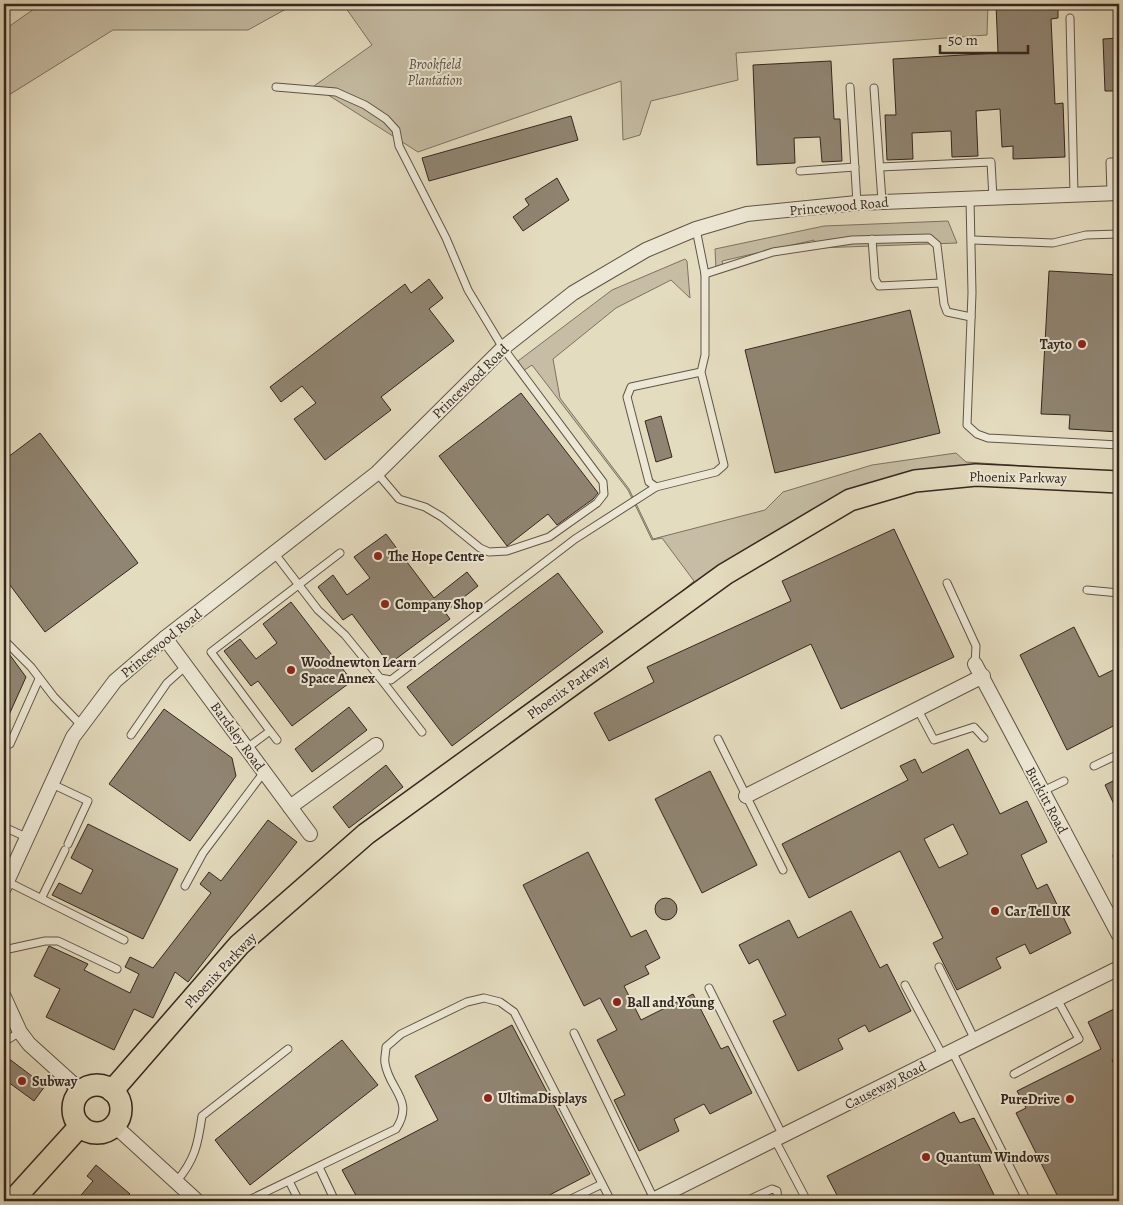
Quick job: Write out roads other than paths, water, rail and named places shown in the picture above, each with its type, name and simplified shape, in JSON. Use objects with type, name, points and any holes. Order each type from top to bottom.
[{"type":"main road","name":"Phoenix Parkway","points":[[112,1091],[239,945],[366,834],[725,574],[850,500],[915,481],[976,474],[1119,482]]},
{"type":"main road","points":[[94,1085],[100,1085],[117,1096],[121,1111],[114,1125],[101,1132],[94,1132],[80,1126],[76,1120],[74,1104],[82,1091],[94,1085]]},
{"type":"main road","points":[[12,1201],[80,1126]]},
{"type":"street","name":"Princewood Road","points":[[5,884],[73,737],[115,681],[165,638],[377,473],[504,348],[573,293],[646,250],[696,229],[747,214],[882,201],[1115,193]]},
{"type":"street","name":"Bardsley Road","points":[[165,638],[310,834]]},
{"type":"street","name":"Burkitt Road","points":[[976,664],[1119,935]]},
{"type":"street","points":[[746,796],[983,676]]},
{"type":"street","points":[[290,807],[376,745]]},
{"type":"street","name":"Causeway Road","points":[[652,1200],[1119,968]]},
{"type":"street","points":[[4,998],[20,1032],[28,1044],[82,1091]]},
{"type":"street","points":[[114,1125],[176,1182],[191,1199]]},
{"type":"lane","points":[[1070,18],[1074,195]]},
{"type":"lane","points":[[276,87],[336,92],[365,105],[386,118],[396,130],[399,146],[446,238],[468,290],[504,348],[603,482],[604,494],[602,499],[549,537],[507,551],[489,552],[480,548],[442,517],[425,507],[399,499],[377,473]]},
{"type":"lane","points":[[850,88],[857,203]]},
{"type":"lane","points":[[874,88],[882,201]]},
{"type":"lane","points":[[880,167],[991,162],[993,198]]},
{"type":"lane","points":[[1115,193],[1110,162],[1119,162]]},
{"type":"lane","points":[[800,171],[855,167]]},
{"type":"lane","points":[[970,198],[972,240],[971,317],[967,425],[977,434],[988,438],[1119,445]]},
{"type":"lane","points":[[380,678],[391,680],[575,539],[656,487],[716,472],[724,465],[701,372],[705,355],[705,274],[696,229]]},
{"type":"lane","points":[[972,240],[1053,243],[1086,235],[1119,234]]},
{"type":"lane","points":[[705,274],[773,252],[852,240],[929,238],[937,244],[944,304],[947,312],[971,317]]},
{"type":"lane","points":[[872,239],[875,279],[879,286],[941,283]]},
{"type":"lane","points":[[656,487],[649,482],[627,397],[631,387],[701,372]]},
{"type":"lane","points":[[277,740],[211,652],[340,553]]},
{"type":"lane","points":[[275,554],[318,610],[345,635],[422,732]]},
{"type":"lane","points":[[947,583],[976,646],[976,664]]},
{"type":"lane","points":[[1087,590],[1119,592]]},
{"type":"lane","points":[[4,640],[82,726]]},
{"type":"lane","points":[[131,735],[167,683],[186,666]]},
{"type":"lane","points":[[4,741],[10,744],[40,679]]},
{"type":"lane","points":[[918,710],[934,740],[974,727],[984,738]]},
{"type":"lane","points":[[247,748],[270,731]]},
{"type":"lane","points":[[718,739],[783,870]]},
{"type":"lane","points":[[1094,766],[1119,754]]},
{"type":"lane","points":[[185,886],[204,853],[264,772]]},
{"type":"lane","points":[[1043,791],[1064,781]]},
{"type":"lane","points":[[42,897],[88,801],[52,784]]},
{"type":"lane","points":[[4,827],[26,837]]},
{"type":"lane","points":[[5,884],[42,897],[124,940]]},
{"type":"lane","points":[[4,950],[45,941],[58,941],[117,968]]},
{"type":"lane","points":[[939,967],[975,1040]]},
{"type":"lane","points":[[905,985],[948,1053],[1028,1201]]},
{"type":"lane","points":[[709,988],[807,1201]]},
{"type":"lane","points":[[247,1201],[396,1129],[404,1117],[400,1098],[385,1063],[386,1047],[400,1034],[467,1002],[484,998],[500,1002],[514,1012],[611,1201]]},
{"type":"lane","points":[[1014,1074],[1079,1039],[1057,999]]},
{"type":"lane","points":[[4,1042],[20,1032]]},
{"type":"lane","points":[[574,1033],[652,1200]]},
{"type":"lane","points":[[176,1182],[189,1167],[198,1145],[202,1116],[288,1050]]},
{"type":"lane","points":[[319,1167],[335,1201]]},
{"type":"lane","points":[[289,1181],[299,1201]]},
{"type":"lane","points":[[567,1201],[602,1184]]},
{"type":"lane","points":[[746,1201],[772,1189],[777,1191],[778,1201]]},
{"type":"place","name":"Tayto","points":[[1082,344]]},
{"type":"place","name":"The Hope Centre","points":[[378,556]]},
{"type":"place","name":"Company Shop","points":[[385,604]]},
{"type":"place","name":"Woodnewton Learn Space Annex","points":[[291,670]]},
{"type":"place","name":"Car Tell UK","points":[[995,911]]},
{"type":"place","name":"Ball and Young","points":[[617,1002]]},
{"type":"place","name":"Subway","points":[[22,1081]]},
{"type":"place","name":"UltimaDisplays","points":[[488,1098]]},
{"type":"place","name":"PureDrive","points":[[1070,1099]]},
{"type":"place","name":"Quantum Windows","points":[[926,1157]]},
{"type":"park label","name":"Brookfield Plantation","points":[[435,72]]}]
